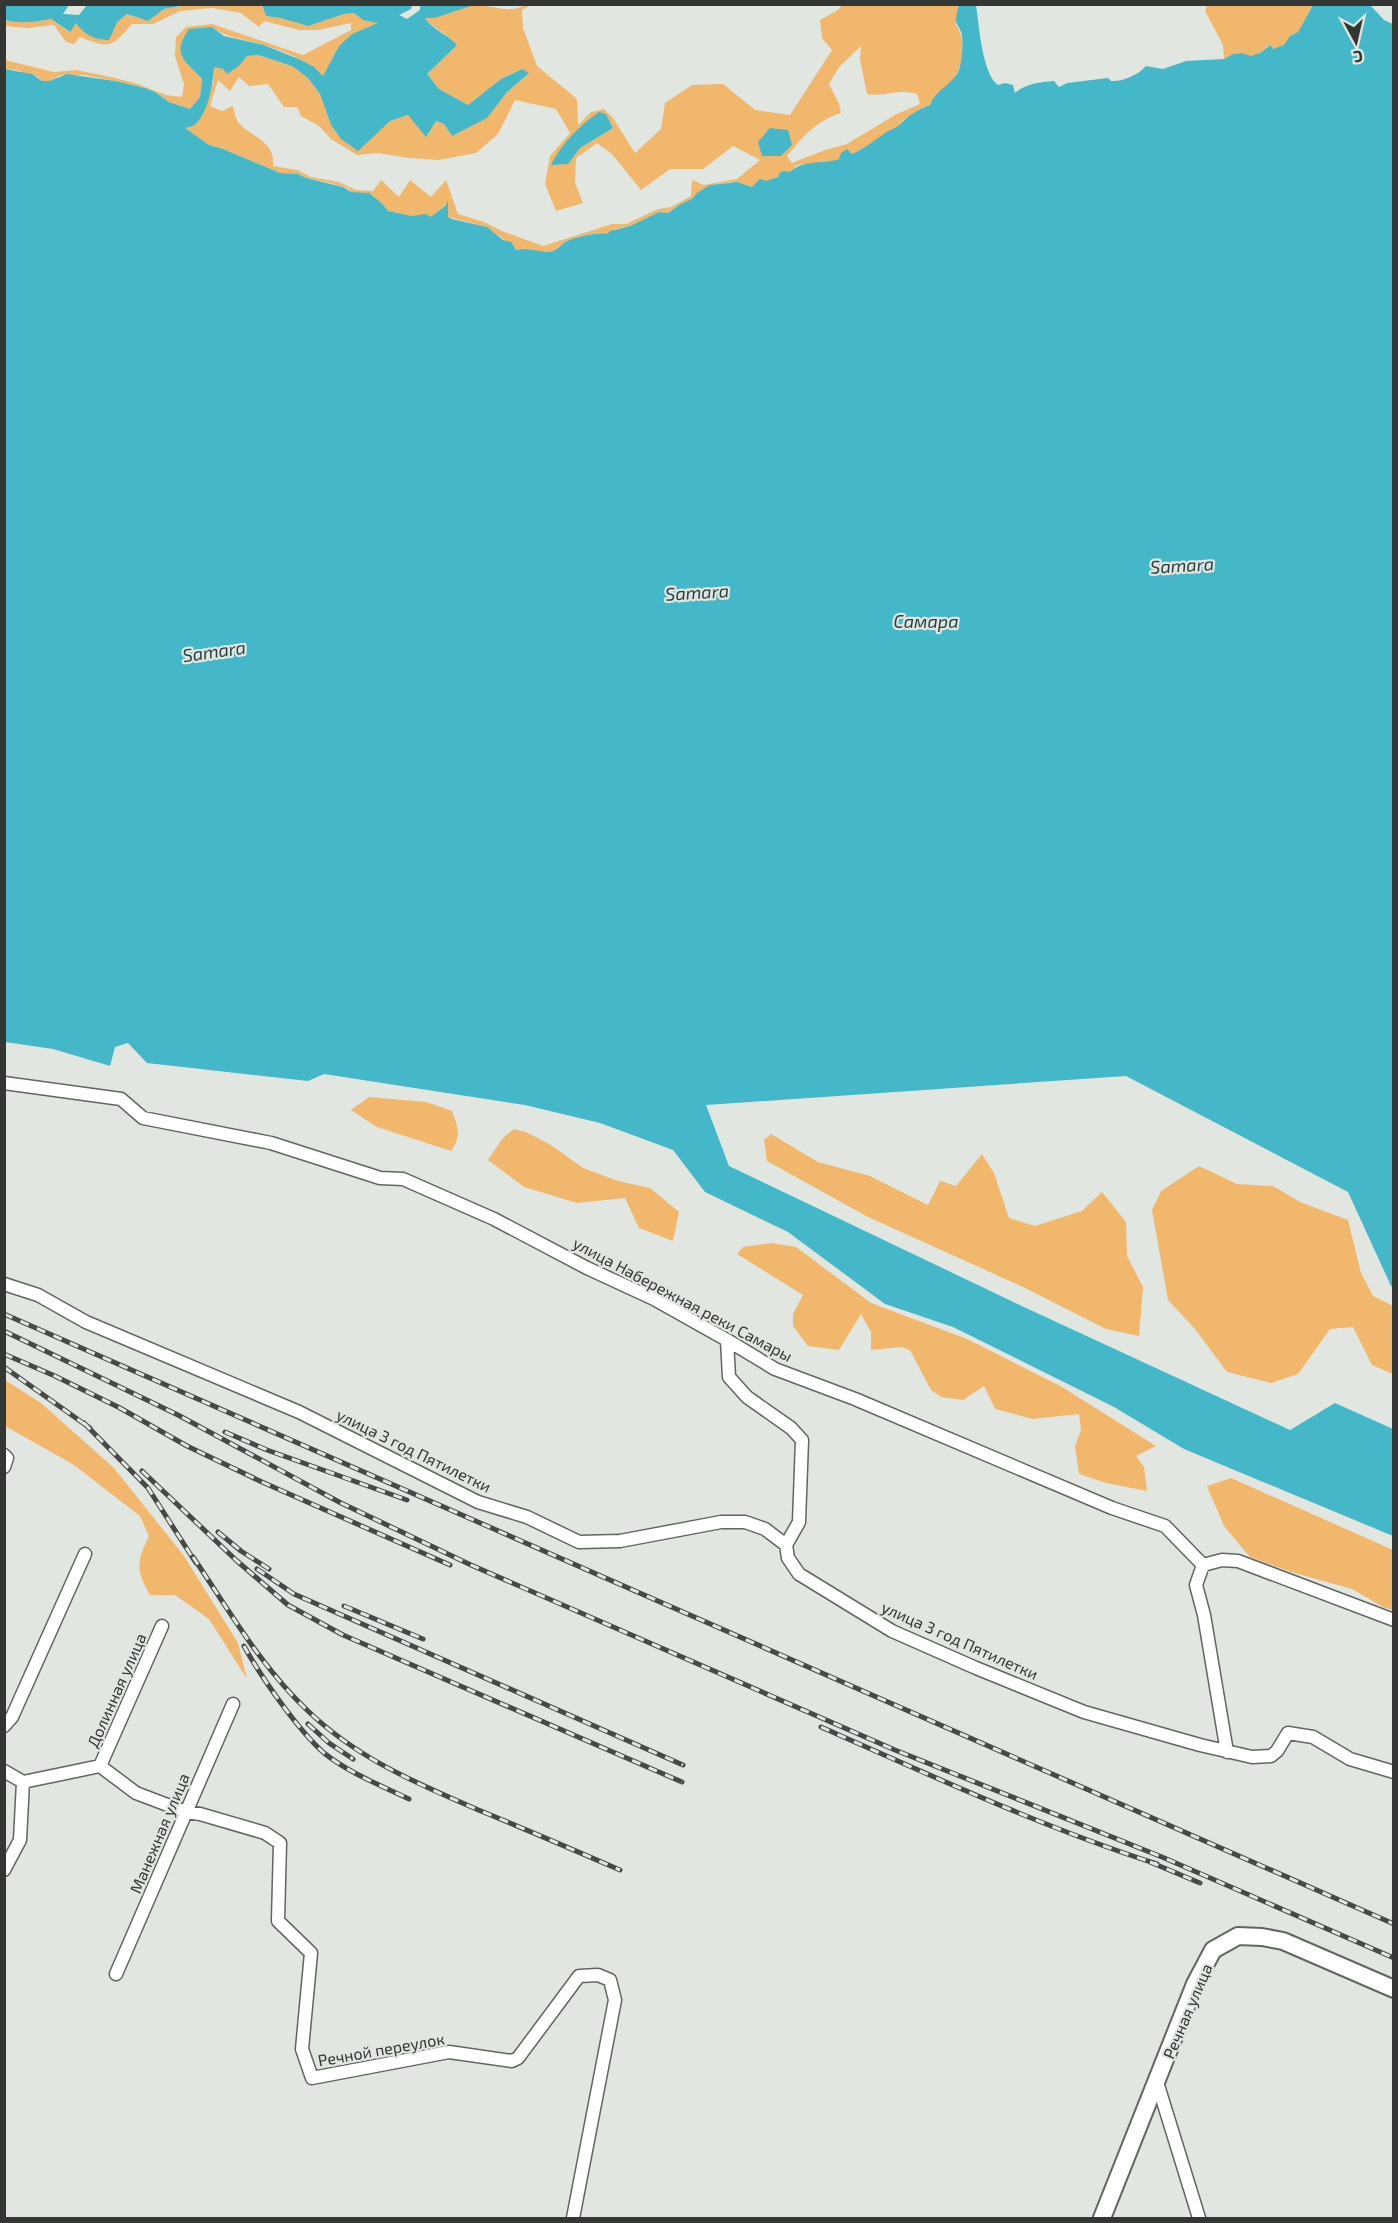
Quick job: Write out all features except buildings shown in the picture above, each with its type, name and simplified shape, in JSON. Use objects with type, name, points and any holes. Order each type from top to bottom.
[{"type":"street","name":"улица Набережная реки Самары","points":[[4,1083],[121,1099],[143,1118],[271,1143],[380,1178],[403,1179],[494,1219],[654,1299],[775,1369],[855,1400],[1112,1508],[1165,1526],[1203,1565]]},
{"type":"street","name":"улица 3 год Пятилетки","points":[[4,1284],[38,1295],[86,1322],[299,1412],[478,1502],[527,1517],[579,1542],[620,1541],[721,1522],[746,1522],[765,1529],[786,1545],[789,1558],[799,1574],[892,1631],[1084,1712],[1252,1757],[1271,1756],[1277,1751],[1288,1733],[1313,1737],[1350,1759],[1394,1772]]},
{"type":"street","points":[[728,1340],[729,1377],[747,1397],[792,1428],[802,1440],[799,1522],[786,1545]]},
{"type":"street","points":[[4,1455],[7,1458],[4,1467]]},
{"type":"street","points":[[4,1726],[12,1717],[85,1554]]},
{"type":"street","points":[[1227,1752],[1204,1615],[1196,1585],[1203,1565],[1222,1560],[1238,1561],[1394,1620]]},
{"type":"street","name":"Долинная улица","points":[[100,1766],[162,1626]]},
{"type":"street","name":"Манежная улица","points":[[116,1974],[233,1704]]},
{"type":"street","points":[[4,1771],[22,1782],[100,1766]]},
{"type":"street","name":"Речной переулок","points":[[100,1766],[136,1792],[186,1812],[201,1814],[265,1833],[280,1843],[278,1921],[311,1953],[302,2049],[312,2078],[449,2052],[512,2061],[518,2058],[579,1976],[598,1975],[610,1980],[615,2000],[573,2218]]},
{"type":"street","points":[[4,1870],[20,1840],[22,1782]]},
{"type":"street","name":"Речная улица","points":[[1102,2218],[1195,1984],[1213,1950],[1238,1936],[1282,1941],[1394,1989]]},
{"type":"street","points":[[1157,2082],[1199,2218]]},
{"type":"shaded area","points":[[186,5],[262,5],[266,16],[308,26],[354,13],[363,20],[379,23],[352,34],[339,46],[323,76],[302,60],[268,46],[229,36],[212,27],[181,56],[202,79],[200,97],[190,109],[169,102],[145,88],[115,81],[84,75],[61,75],[49,81],[42,81],[38,77],[5,69],[5,60],[54,72],[76,70],[135,83],[166,95],[182,97],[184,84],[175,56],[176,37],[186,27],[212,24],[303,55],[351,30],[351,23],[318,30],[299,30],[264,21],[259,27],[241,13],[212,8],[180,11],[153,24],[132,24],[119,38],[109,44],[80,37],[74,44],[66,42],[54,25],[27,28],[5,26],[4,20],[28,22],[51,19],[69,32],[76,22],[117,22],[127,14],[148,21],[164,9]]},
{"type":"shaded area","points":[[474,5],[514,9],[530,5],[522,10],[523,28],[537,66],[577,99],[578,125],[591,112],[604,109],[613,118],[635,153],[661,129],[665,103],[692,85],[723,84],[755,110],[790,115],[832,50],[822,38],[820,20],[838,10],[842,5],[959,5],[956,25],[962,38],[962,54],[956,76],[934,97],[930,105],[852,154],[830,162],[797,165],[790,172],[752,187],[731,182],[710,185],[667,213],[659,212],[630,226],[615,229],[607,235],[592,234],[574,238],[549,252],[516,250],[487,227],[448,217],[448,202],[431,218],[388,211],[374,197],[351,192],[347,188],[298,174],[280,173],[209,145],[184,128],[213,83],[214,67],[223,69],[239,66],[247,56],[258,55],[292,66],[308,78],[320,94],[331,125],[341,139],[357,150],[390,121],[408,115],[426,136],[436,121],[444,124],[452,136],[486,118],[507,92],[529,73],[521,69],[501,79],[468,105],[439,89],[427,74],[456,45],[424,17]],"holes":[[[861,46],[860,60],[867,94],[910,92],[917,94],[920,104],[895,115],[847,144],[792,163],[787,156],[804,136],[817,125],[841,113],[829,84],[839,67]],[[239,77],[249,86],[268,84],[284,107],[297,107],[301,116],[319,126],[331,139],[357,155],[378,153],[439,160],[476,153],[498,134],[515,100],[556,109],[570,133],[550,156],[545,184],[556,211],[583,203],[575,183],[576,158],[597,143],[612,154],[641,190],[670,169],[703,169],[733,146],[760,160],[737,179],[704,185],[692,180],[691,196],[671,207],[658,209],[626,224],[612,224],[543,246],[458,214],[446,180],[431,197],[410,180],[399,197],[381,180],[373,191],[356,190],[339,182],[273,166],[270,150],[260,139],[241,125],[236,118],[233,106],[222,111],[210,106],[218,80],[230,91]],[[606,114],[613,128],[580,148]]]},
{"type":"shaded area","points":[[1207,5],[1313,5],[1298,32],[1290,36],[1285,45],[1273,49],[1269,45],[1255,55],[1237,53],[1224,59],[1223,45],[1205,11]]},
{"type":"shaded area","points":[[369,1097],[426,1102],[452,1111],[458,1136],[451,1151],[377,1127],[351,1110]]},
{"type":"shaded area","points":[[514,1129],[526,1132],[551,1145],[583,1168],[618,1181],[650,1188],[679,1212],[673,1241],[639,1228],[625,1198],[577,1203],[524,1187],[488,1160],[502,1139]]},
{"type":"shaded area","points":[[771,1134],[818,1162],[870,1176],[928,1205],[940,1181],[956,1186],[982,1154],[994,1173],[1009,1218],[1035,1226],[1082,1211],[1102,1192],[1126,1222],[1127,1256],[1143,1287],[1139,1336],[1106,1329],[1021,1286],[868,1217],[767,1161],[764,1140]]},
{"type":"shaded area","points":[[1199,1166],[1237,1184],[1273,1186],[1300,1202],[1348,1220],[1361,1273],[1373,1296],[1393,1306],[1393,1374],[1372,1365],[1353,1327],[1330,1329],[1298,1374],[1271,1383],[1227,1372],[1195,1329],[1168,1300],[1152,1210],[1161,1191]]},
{"type":"shaded area","points":[[771,1243],[796,1247],[871,1303],[967,1339],[1062,1387],[1156,1446],[1136,1456],[1144,1467],[1147,1491],[1106,1483],[1079,1474],[1075,1446],[1081,1430],[1079,1414],[1033,1419],[995,1409],[984,1386],[963,1400],[941,1397],[931,1390],[910,1350],[902,1347],[871,1350],[871,1332],[861,1314],[839,1350],[808,1346],[793,1326],[793,1314],[803,1295],[737,1254],[743,1247]]},
{"type":"shaded area","points":[[5,1380],[41,1403],[114,1468],[184,1556],[238,1643],[247,1679],[209,1619],[175,1595],[150,1595],[139,1565],[149,1536],[140,1516],[74,1465],[5,1426]]},
{"type":"shaded area","points":[[1231,1478],[1393,1550],[1393,1610],[1383,1607],[1352,1589],[1291,1572],[1250,1557],[1224,1526],[1207,1486]]},
{"type":"water","points":[[4,5],[69,5],[63,14],[79,15],[87,5],[186,5],[164,9],[148,21],[127,14],[117,22],[109,40],[90,36],[76,23],[70,32],[51,19],[28,22],[5,20]]},
{"type":"water","name":"Самара","points":[[262,5],[412,5],[411,9],[399,15],[407,19],[420,10],[420,5],[474,5],[434,18],[425,18],[457,45],[427,74],[439,89],[468,105],[501,79],[522,69],[529,73],[507,92],[487,118],[452,136],[444,124],[436,121],[426,137],[408,115],[390,121],[358,151],[341,139],[331,125],[320,94],[308,78],[292,66],[258,55],[247,56],[239,66],[227,74],[223,69],[214,67],[206,107],[193,126],[185,128],[209,145],[280,173],[298,174],[343,187],[351,192],[369,193],[388,211],[412,216],[426,214],[431,217],[446,205],[448,200],[448,217],[487,227],[503,240],[511,242],[516,250],[545,252],[555,250],[574,238],[592,234],[607,234],[659,212],[668,213],[710,185],[737,182],[752,187],[760,179],[766,181],[778,177],[780,172],[790,172],[801,165],[839,159],[841,153],[847,149],[852,154],[861,149],[898,126],[912,114],[930,105],[935,96],[957,74],[962,46],[962,35],[956,21],[959,5],[976,5],[988,71],[998,85],[1005,83],[1013,85],[1015,93],[1043,82],[1054,81],[1059,87],[1067,83],[1108,78],[1115,81],[1134,75],[1146,66],[1163,69],[1186,61],[1224,59],[1233,54],[1242,53],[1251,56],[1260,53],[1270,45],[1273,49],[1284,45],[1290,36],[1298,32],[1313,5],[1370,5],[1384,20],[1393,24],[1393,1287],[1348,1192],[1126,1076],[706,1105],[729,1166],[1026,1308],[1290,1430],[1335,1403],[1393,1429],[1393,1536],[1184,1449],[1114,1407],[953,1327],[885,1304],[788,1232],[705,1192],[673,1150],[600,1123],[525,1105],[324,1074],[308,1081],[147,1063],[128,1043],[115,1047],[110,1066],[53,1049],[5,1042],[5,69],[32,74],[42,81],[49,81],[67,74],[115,81],[145,88],[169,102],[190,109],[200,97],[202,79],[185,61],[180,51],[189,29],[212,27],[224,36],[264,45],[301,60],[314,67],[323,76],[339,46],[352,34],[378,23],[363,20],[354,13],[308,26],[266,16]]},
{"type":"water","points":[[599,112],[606,114],[613,128],[580,148],[568,164],[551,165],[572,136]]},
{"type":"water","points":[[770,128],[788,130],[792,145],[781,156],[762,156],[758,142]]},
{"type":"railway","points":[[4,1314],[1394,1924]]},
{"type":"railway","points":[[4,1331],[178,1415],[341,1503],[471,1565],[895,1750],[1162,1857],[1394,1958]]},
{"type":"railway","points":[[4,1354],[120,1408],[187,1446],[262,1482],[450,1565]]},
{"type":"railway","points":[[4,1367],[90,1428]]},
{"type":"railway","points":[[84,1423],[148,1488],[196,1563]]},
{"type":"railway","points":[[225,1432],[267,1450],[407,1500]]},
{"type":"railway","points":[[142,1471],[237,1561],[288,1605],[343,1635],[682,1782]]},
{"type":"railway","points":[[218,1532],[241,1551],[269,1569]]},
{"type":"railway","points":[[193,1557],[275,1676],[308,1711],[347,1743],[368,1757],[434,1791],[620,1870]]},
{"type":"railway","points":[[257,1569],[294,1594],[683,1765]]},
{"type":"railway","points":[[344,1606],[423,1639]]},
{"type":"railway","points":[[244,1646],[281,1702],[303,1731],[324,1753],[354,1773],[409,1799]]},
{"type":"railway","points":[[308,1724],[329,1743],[353,1759]]},
{"type":"railway","points":[[821,1727],[1029,1817],[1157,1864]]},
{"type":"railway","points":[[1150,1862],[1200,1883]]},
{"type":"water label","name":"Samara","points":[[1182,565]]},
{"type":"water label","name":"Samara","points":[[697,592]]},
{"type":"water label","name":"Samara","points":[[214,651]]}]
